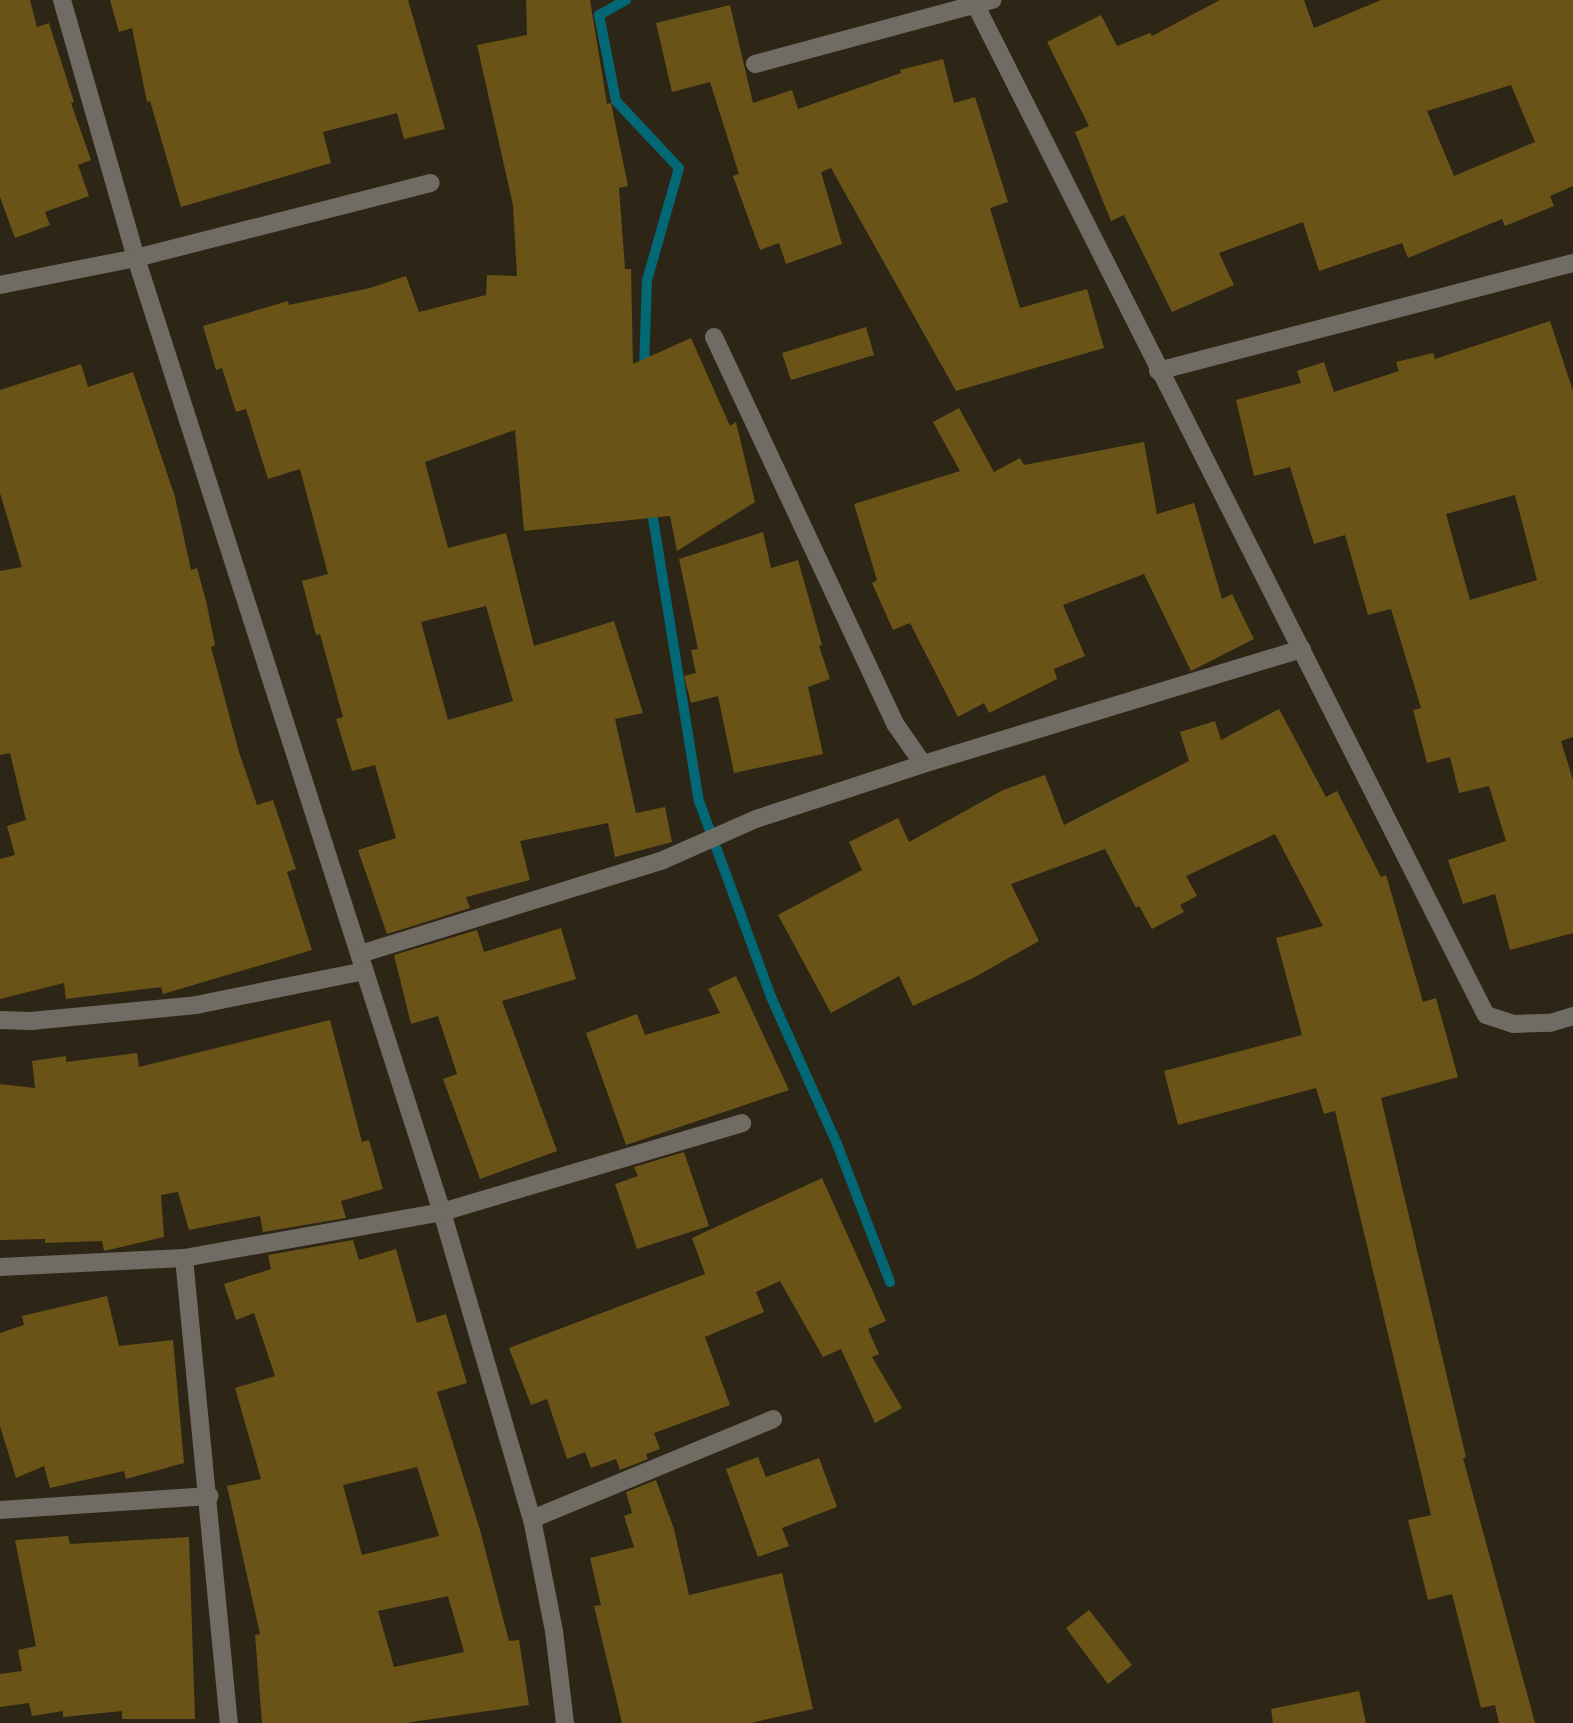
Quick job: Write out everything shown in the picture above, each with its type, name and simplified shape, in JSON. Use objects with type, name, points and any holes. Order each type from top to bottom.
[{"type":"street","points":[[62,0],[136,258],[442,1212],[532,1519],[554,1631],[565,1723]]},
{"type":"street","points":[[755,64],[980,2],[1158,371],[1302,649],[1486,1015],[1513,1024],[1549,1023],[1573,1016]]},
{"type":"street","points":[[0,285],[136,258],[431,183]]},
{"type":"street","points":[[1158,371],[1571,270]]},
{"type":"street","points":[[714,337],[896,725],[923,764]]},
{"type":"street","points":[[0,1020],[31,1021],[195,1005],[363,962],[661,861],[712,836],[923,764],[1302,649]]},
{"type":"street","points":[[0,1267],[184,1258],[442,1212],[742,1123]]},
{"type":"street","points":[[184,1258],[210,1496],[229,1723]]},
{"type":"street","points":[[532,1519],[772,1419]]},
{"type":"street","points":[[0,1510],[210,1496]]},
{"type":"building","points":[[0,0],[30,0],[37,27],[49,23],[74,102],[71,103],[91,160],[78,165],[89,196],[45,212],[50,225],[15,238],[0,197]]},
{"type":"building","points":[[110,0],[408,0],[445,129],[404,139],[397,113],[323,132],[331,163],[181,207],[150,101],[147,102],[132,28],[119,32]]},
{"type":"building","points":[[526,0],[590,0],[607,104],[611,103],[628,186],[619,188],[625,269],[631,269],[633,364],[691,338],[730,426],[736,422],[755,502],[677,551],[670,516],[524,531],[515,430],[425,462],[448,548],[506,533],[534,646],[614,621],[643,713],[615,719],[636,813],[665,807],[672,842],[615,857],[608,823],[520,841],[530,880],[466,897],[470,908],[387,934],[358,850],[396,838],[375,765],[352,771],[336,719],[343,717],[320,634],[316,635],[302,581],[328,574],[300,469],[268,479],[246,409],[236,412],[222,368],[216,370],[203,326],[288,301],[289,305],[370,288],[406,276],[419,312],[486,295],[487,275],[517,276],[513,205],[477,45],[527,35]],"holes":[[[486,606],[513,701],[448,720],[421,622]]]},
{"type":"building","points":[[1220,0],[1304,0],[1314,28],[1381,0],[1573,0],[1573,186],[1550,196],[1554,206],[1505,226],[1502,219],[1408,258],[1402,243],[1319,271],[1303,222],[1219,253],[1234,285],[1172,312],[1124,215],[1111,221],[1075,132],[1089,126],[1047,42],[1101,15],[1117,46],[1150,33],[1152,36]],"holes":[[[1511,85],[1535,142],[1454,176],[1427,111]]]},
{"type":"building","points":[[730,5],[753,103],[792,90],[798,109],[901,73],[900,70],[943,59],[954,103],[975,97],[1008,202],[990,208],[1020,308],[1087,289],[1104,348],[956,391],[831,168],[821,172],[842,244],[786,264],[779,243],[760,250],[733,176],[739,174],[710,82],[672,92],[656,23]]},
{"type":"building","points":[[1550,321],[1573,391],[1573,737],[1561,741],[1573,780],[1573,933],[1510,950],[1495,894],[1463,904],[1448,860],[1506,841],[1489,786],[1459,793],[1450,757],[1427,763],[1413,710],[1421,708],[1391,609],[1368,615],[1345,535],[1314,544],[1290,467],[1254,476],[1236,400],[1301,383],[1297,371],[1324,362],[1334,392],[1399,371],[1396,362],[1433,353],[1435,359]],"holes":[[[1515,495],[1537,580],[1470,600],[1446,514]]]},
{"type":"building","points":[[866,327],[874,355],[791,380],[782,353]]},
{"type":"building","points":[[81,364],[88,387],[133,372],[175,497],[191,570],[197,568],[215,645],[211,647],[239,752],[257,805],[273,800],[296,869],[287,872],[312,950],[163,994],[161,987],[66,999],[64,983],[0,999],[0,859],[15,855],[7,826],[26,820],[10,753],[0,755],[0,571],[22,567],[0,493],[0,390]]},
{"type":"building","points":[[959,408],[994,472],[1020,458],[1024,465],[1144,442],[1157,514],[1194,503],[1222,599],[1232,594],[1254,639],[1191,671],[1144,574],[1063,605],[1085,656],[1054,669],[1057,679],[989,713],[984,703],[958,717],[910,623],[893,630],[872,583],[877,580],[854,504],[960,471],[933,422]]},
{"type":"building","points":[[763,532],[771,568],[798,560],[822,645],[819,646],[830,679],[808,687],[823,754],[734,773],[718,696],[691,703],[684,676],[696,673],[691,650],[698,649],[679,559]]},
{"type":"building","points":[[1279,709],[1326,797],[1337,791],[1381,877],[1386,875],[1423,1002],[1436,998],[1458,1077],[1381,1098],[1466,1457],[1463,1458],[1535,1723],[1499,1723],[1495,1705],[1481,1708],[1452,1594],[1428,1600],[1408,1520],[1431,1515],[1335,1111],[1324,1114],[1316,1088],[1178,1125],[1164,1071],[1302,1035],[1276,938],[1323,926],[1275,834],[1186,876],[1197,896],[1180,905],[1184,912],[1152,929],[1139,906],[1136,908],[1105,849],[1011,884],[1039,941],[975,977],[913,1006],[899,976],[831,1013],[778,915],[862,870],[849,842],[898,818],[909,842],[1003,790],[1045,775],[1064,825],[1189,761],[1180,732],[1215,721],[1221,740]]},
{"type":"building","points":[[561,928],[576,979],[502,1001],[557,1151],[480,1179],[443,1079],[457,1074],[438,1016],[411,1024],[394,955],[477,930],[484,952]]},
{"type":"building","points":[[736,976],[789,1090],[626,1145],[586,1033],[637,1014],[645,1035],[720,1013],[708,989]]},
{"type":"building","points":[[330,1020],[362,1142],[369,1140],[383,1189],[341,1201],[346,1218],[263,1232],[260,1216],[189,1230],[178,1192],[161,1195],[164,1237],[104,1251],[102,1241],[45,1243],[45,1239],[0,1240],[0,1084],[35,1088],[32,1061],[66,1056],[66,1062],[137,1053],[139,1067]]},
{"type":"building","points":[[684,1152],[709,1226],[637,1249],[615,1184],[638,1176],[634,1167]]},
{"type":"building","points":[[822,1178],[886,1321],[868,1329],[879,1354],[872,1357],[902,1408],[875,1423],[841,1349],[823,1357],[780,1281],[756,1292],[764,1312],[705,1337],[730,1405],[654,1433],[660,1449],[646,1454],[648,1459],[620,1470],[616,1459],[591,1468],[585,1452],[567,1459],[547,1399],[531,1405],[509,1348],[705,1274],[692,1238]]},
{"type":"building","points":[[353,1240],[359,1260],[396,1249],[417,1323],[446,1314],[467,1383],[437,1392],[480,1530],[509,1641],[519,1640],[529,1705],[405,1723],[262,1723],[255,1635],[260,1634],[227,1486],[261,1479],[235,1388],[275,1376],[254,1313],[236,1320],[224,1284],[271,1269],[268,1255]],"holes":[[[417,1467],[439,1536],[362,1555],[343,1485]],[[448,1596],[464,1652],[394,1667],[378,1611]]]},
{"type":"building","points":[[107,1296],[119,1346],[173,1340],[184,1463],[126,1479],[124,1471],[50,1488],[44,1466],[16,1478],[0,1426],[0,1333],[24,1325],[22,1316]]},
{"type":"building","points":[[758,1457],[766,1477],[819,1458],[837,1507],[782,1528],[789,1546],[758,1557],[726,1469]]},
{"type":"building","points":[[656,1480],[674,1529],[689,1595],[782,1573],[813,1709],[750,1723],[622,1723],[594,1606],[601,1605],[590,1558],[634,1547],[624,1516],[632,1513],[626,1492]]},
{"type":"building","points":[[68,1536],[70,1544],[189,1537],[195,1719],[122,1719],[122,1711],[63,1717],[63,1711],[32,1716],[29,1703],[0,1707],[0,1674],[22,1671],[18,1650],[36,1646],[15,1540]]},
{"type":"building","points":[[1089,1610],[1132,1665],[1108,1684],[1066,1628]]},
{"type":"building","points":[[1359,1691],[1366,1723],[1273,1723],[1271,1709]]},
{"type":"waterway","points":[[626,0],[599,15],[616,101],[679,168],[647,280],[644,372]]},
{"type":"waterway","points":[[651,506],[699,801],[771,997],[837,1144],[890,1282]]}]
